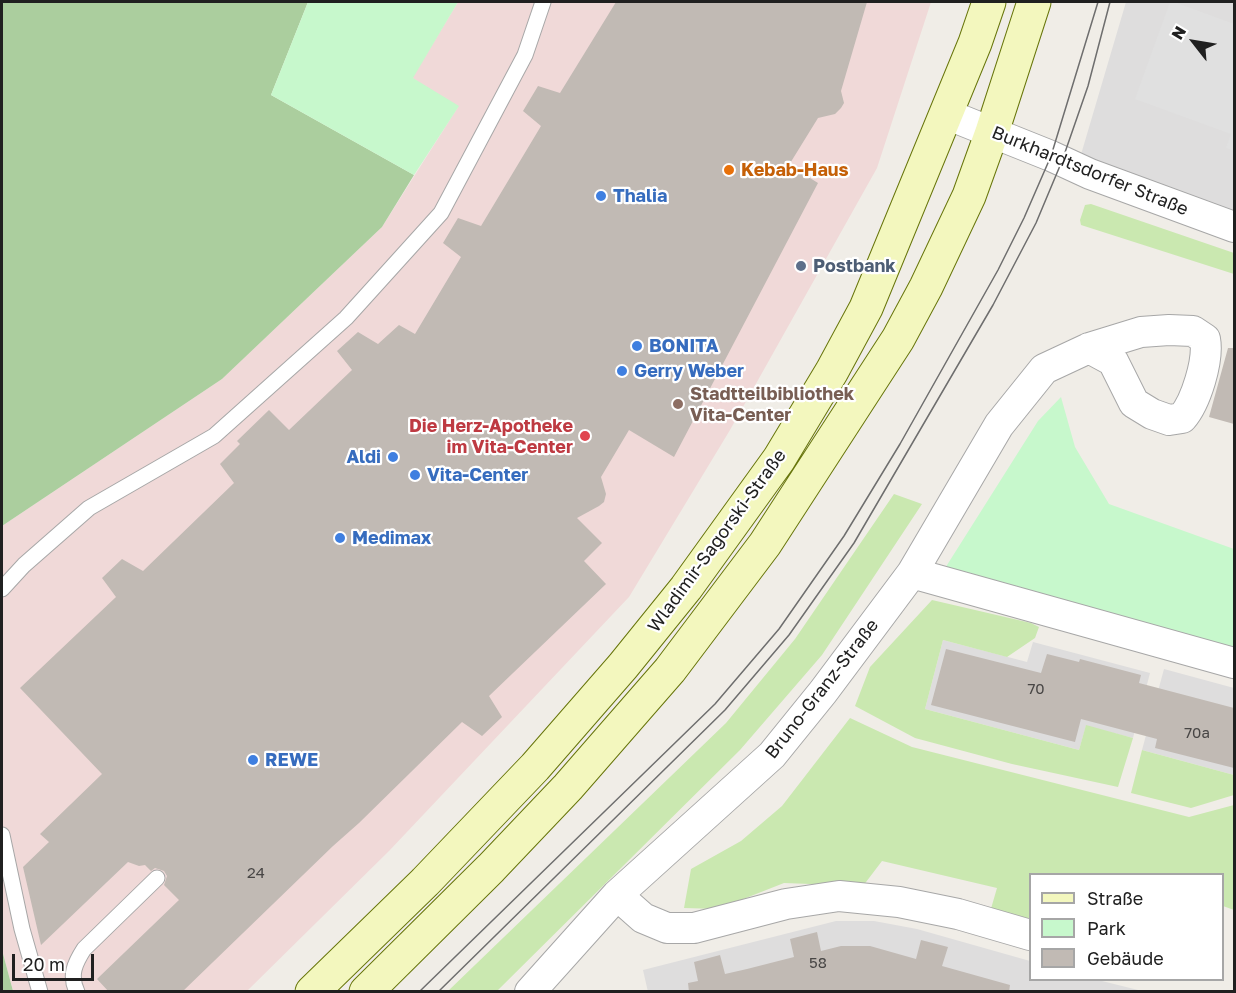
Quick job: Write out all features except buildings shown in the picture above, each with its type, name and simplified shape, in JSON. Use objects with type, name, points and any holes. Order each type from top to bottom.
[{"type":"main road","name":"Wladimir-Sagorski-Straße","points":[[312,992],[425,882],[535,767],[623,666],[686,588],[779,459],[832,371],[866,308],[975,43],[989,2]]},
{"type":"main road","name":"Wladimir-Sagorski-Straße","points":[[366,992],[491,868],[568,787],[670,670],[765,544],[898,339],[926,287],[969,196],[1034,2]]},
{"type":"street","name":"Burkhardtsdorfer Straße","points":[[946,114],[1090,174],[1234,227]]},
{"type":"street","name":"Bruno-Granz-Straße","points":[[530,992],[617,895],[772,755],[823,692],[912,573],[999,425],[1044,369],[1089,348]]},
{"type":"street","points":[[912,573],[1234,663]]},
{"type":"street","points":[[617,895],[643,918],[667,928],[694,928],[786,904],[839,896],[899,902],[948,912],[1029,935]]},
{"type":"lane","points":[[2,589],[24,565],[89,508],[214,436],[346,318],[441,213],[525,55],[543,2]]},
{"type":"lane","points":[[2,835],[22,929],[40,992]]},
{"type":"lane","points":[[77,992],[72,978],[76,962],[84,949],[157,878]]},
{"type":"shaded area","name":"Vita-Center","points":[[458,2],[931,2],[877,168],[730,430],[629,597],[389,851],[247,991],[13,991],[2,950],[2,526],[222,379],[382,227],[458,107],[412,78]]},
{"type":"shaded area","points":[[1126,2],[1234,2],[1234,227],[1077,168]]},
{"type":"shaded area","points":[[1170,2],[1234,24],[1234,151],[1226,148],[1231,134],[1135,99]]},
{"type":"shaded area","points":[[943,640],[1027,662],[1033,642],[1150,673],[1133,738],[1086,726],[1079,750],[925,709]]},
{"type":"shaded area","points":[[1164,669],[1234,688],[1234,775],[1142,750]]},
{"type":"shaded area","points":[[836,921],[874,921],[917,929],[1029,961],[1029,981],[1102,981],[1142,991],[648,992],[643,970]]},
{"type":"green space","points":[[2,2],[308,2],[271,95],[414,175],[382,227],[222,379],[2,526]]},
{"type":"green space","points":[[308,2],[458,2],[413,78],[459,106],[414,175],[271,95]]},
{"type":"green space","points":[[1091,204],[1234,253],[1234,274],[1081,225],[1080,220],[1085,205]]},
{"type":"green space","points":[[1061,397],[1075,447],[1109,504],[1234,549],[1234,653],[942,573],[1038,421]]},
{"type":"green space","points":[[894,494],[922,504],[822,655],[740,750],[497,991],[448,991],[726,723],[795,639]]},
{"type":"green space","points":[[932,600],[1031,623],[1039,627],[1035,638],[1007,657],[943,640],[925,709],[1079,750],[1086,725],[1133,738],[1118,787],[1012,764],[915,738],[855,706],[870,667]]},
{"type":"green space","points":[[850,718],[912,747],[1189,817],[1234,805],[1234,910],[1224,906],[1224,873],[1029,873],[1029,923],[990,912],[997,888],[882,861],[863,886],[784,883],[718,909],[684,908],[691,869],[741,841],[782,806]]},
{"type":"green space","points":[[1142,750],[1234,775],[1234,795],[1191,808],[1131,793]]},
{"type":"green space","points":[[2,950],[13,991],[2,991]]},
{"type":"tram line","points":[[419,992],[715,704],[779,629],[844,536],[900,444],[998,270],[1024,218],[1051,156],[1098,2]]},
{"type":"tram line","points":[[438,992],[725,710],[789,635],[854,543],[993,305],[1036,223],[1062,161],[1088,86],[1110,2]]},
{"type":"place","name":"Kebab-Haus","points":[[729,170]]},
{"type":"place","name":"Thalia","points":[[601,196]]},
{"type":"place","name":"Postbank","points":[[801,266]]},
{"type":"place","name":"BONITA","points":[[637,346]]},
{"type":"place","name":"Gerry Weber","points":[[622,371]]},
{"type":"place","name":"Stadtteilbibliothek Vita-Center","points":[[678,404]]},
{"type":"place","name":"Die Herz-Apotheke im Vita-Center","points":[[585,436]]},
{"type":"place","name":"Aldi","points":[[393,457]]},
{"type":"place","name":"Vita-Center","points":[[415,475]]},
{"type":"place","name":"Medimax","points":[[340,538]]},
{"type":"place","name":"REWE","points":[[253,760]]}]
